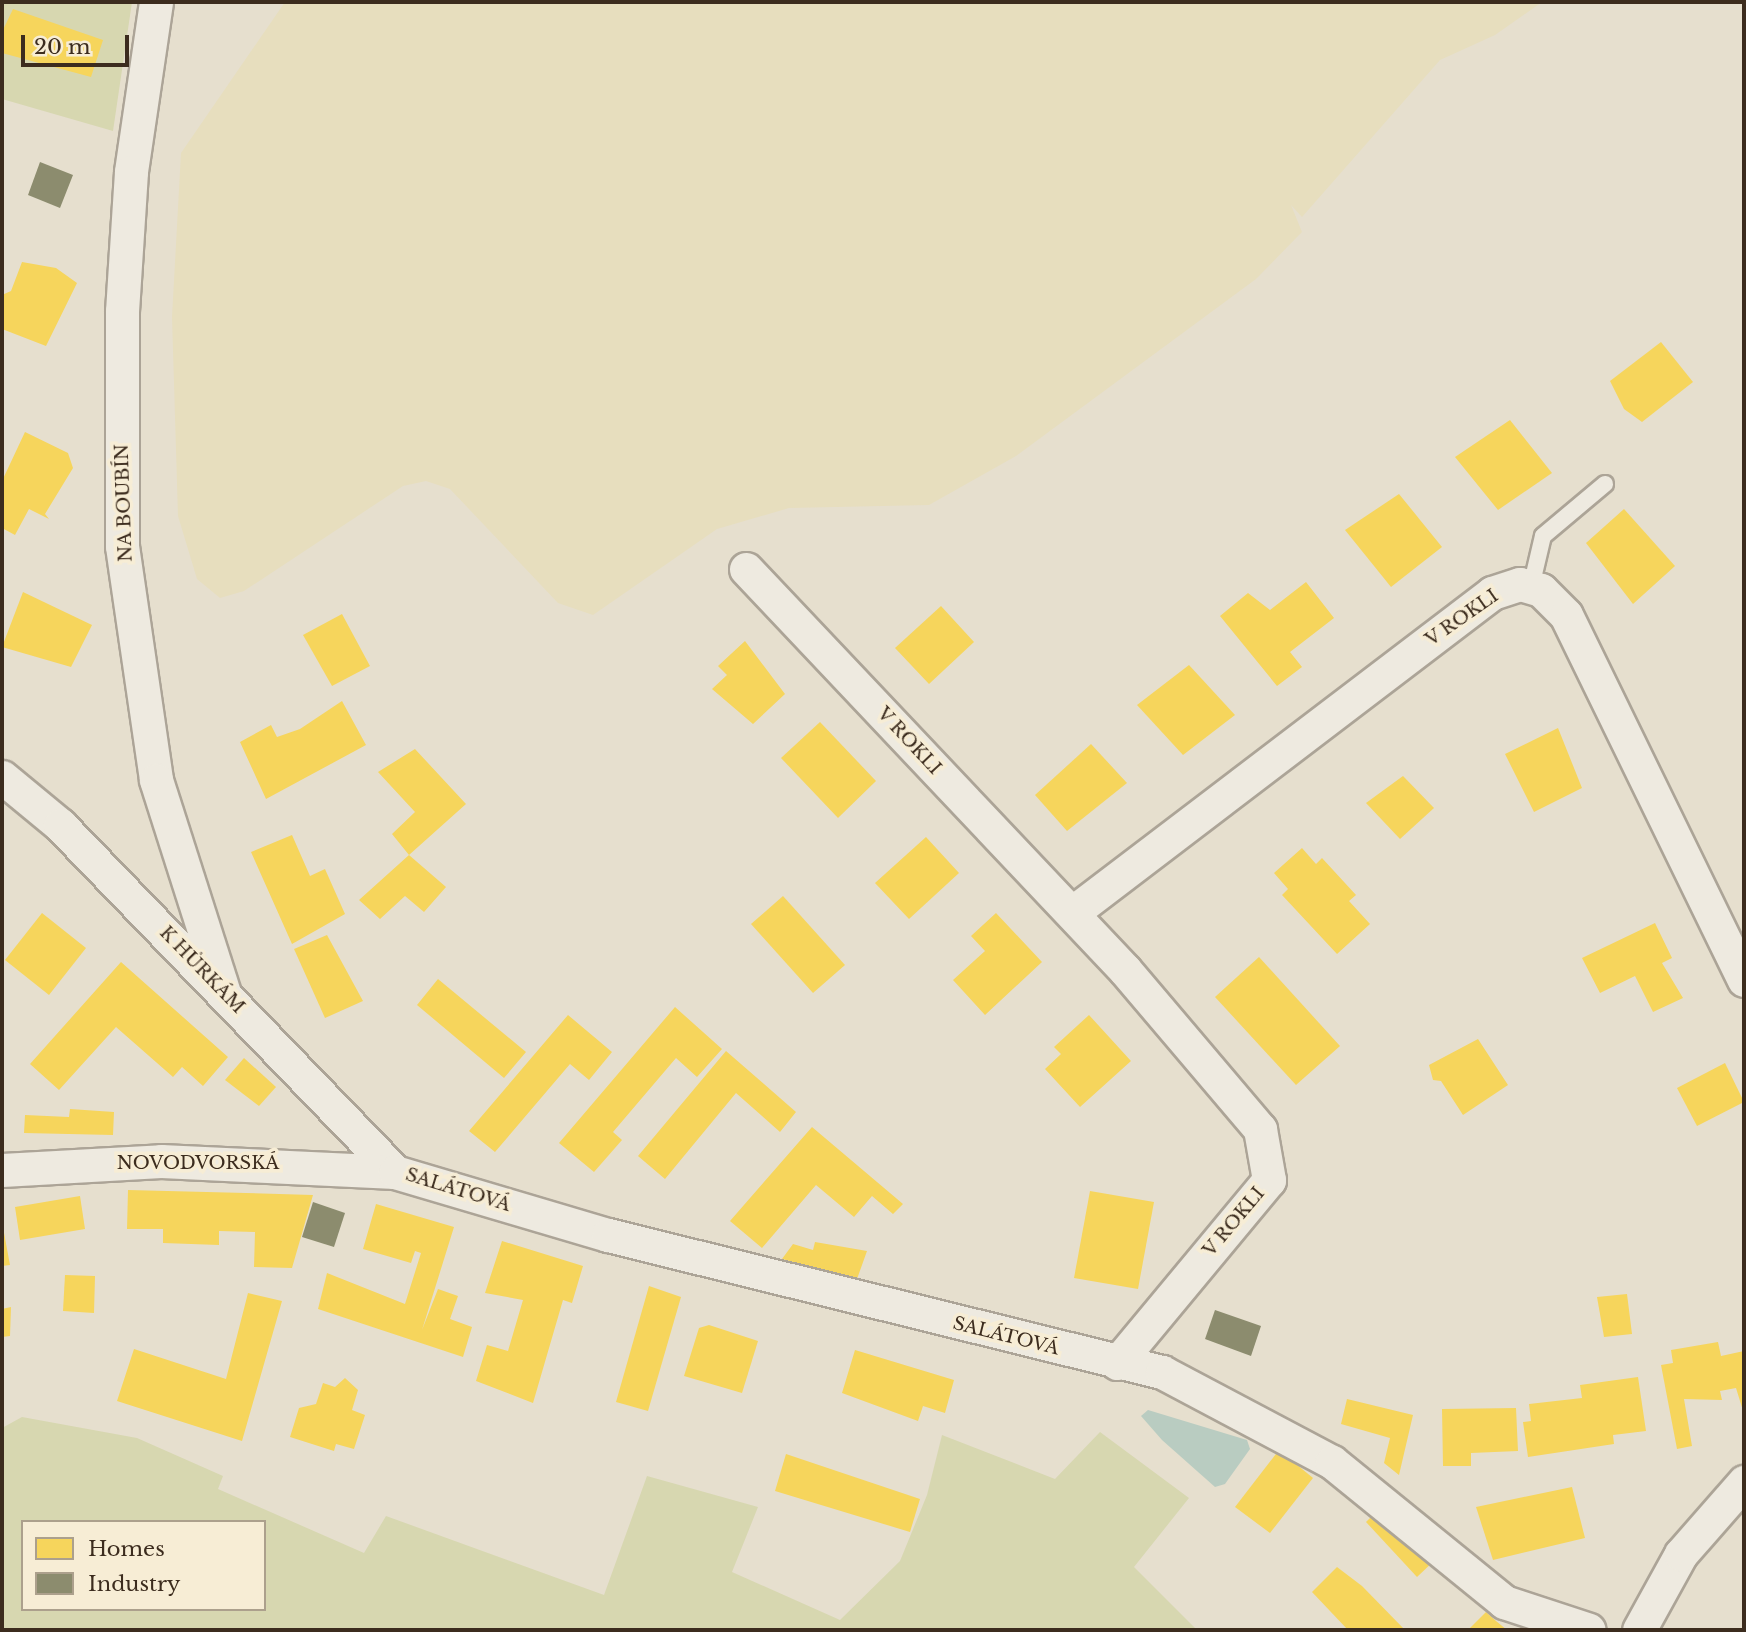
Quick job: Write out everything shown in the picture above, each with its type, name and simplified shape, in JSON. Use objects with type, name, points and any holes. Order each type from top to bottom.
[{"type":"street","name":"NA BOUBÍN","points":[[156,2],[131,173],[122,311],[122,546],[156,780],[224,993]]},
{"type":"street","name":"V ROKLI","points":[[746,569],[1072,913],[1261,1129],[1269,1180],[1117,1363]]},
{"type":"street","name":"V ROKLI","points":[[1072,913],[1492,593],[1531,587]]},
{"type":"street","points":[[1531,587],[1566,615],[1744,980]]},
{"type":"street","name":"K HŮRKÁM","points":[[2,777],[60,825],[395,1172]]},
{"type":"street","name":"NOVODVORSKÁ","points":[[2,1170],[161,1161],[395,1172]]},
{"type":"street","name":"SALÁTOVÁ","points":[[395,1172],[608,1236],[1162,1372],[1332,1462],[1504,1602],[1568,1627]]},
{"type":"street","points":[[1639,1630],[1681,1554],[1744,1482]]},
{"type":"lane","points":[[1531,587],[1543,536],[1605,484]]},
{"type":"shaded area","points":[[285,2],[1542,2],[1495,35],[1440,60],[1302,217],[1291,205],[1302,232],[1256,279],[1016,456],[929,505],[789,508],[717,529],[593,615],[558,603],[450,489],[426,481],[403,486],[244,591],[220,598],[197,579],[178,516],[172,317],[181,153]]},
{"type":"shaded area","points":[[1148,1410],[1247,1440],[1250,1449],[1225,1484],[1215,1487],[1162,1440],[1141,1416]]},
{"type":"green space","points":[[2,2],[132,2],[113,131],[2,99]]},
{"type":"green space","points":[[22,1417],[137,1438],[223,1476],[218,1489],[364,1553],[386,1516],[604,1595],[647,1476],[758,1507],[732,1572],[840,1620],[900,1561],[927,1495],[942,1435],[1055,1479],[1100,1432],[1189,1498],[1134,1567],[1197,1630],[2,1630],[2,1428]]},
{"type":"building: Homes","points":[[13,9],[103,40],[91,77],[2,53],[2,32]]},
{"type":"building: Homes","points":[[22,262],[56,268],[77,283],[46,346],[2,329],[2,295],[11,291]]},
{"type":"building: Homes","points":[[1661,342],[1693,382],[1642,422],[1624,409],[1610,381]]},
{"type":"building: Homes","points":[[1510,420],[1552,473],[1498,510],[1455,457]]},
{"type":"building: Homes","points":[[25,432],[68,453],[73,468],[45,514],[49,519],[29,509],[15,535],[2,528],[2,481]]},
{"type":"building: Homes","points":[[1399,494],[1442,547],[1391,587],[1345,530]]},
{"type":"building: Homes","points":[[1624,509],[1675,566],[1633,604],[1586,543]]},
{"type":"building: Homes","points":[[1306,582],[1334,618],[1290,652],[1302,667],[1277,686],[1220,616],[1248,593],[1270,610]]},
{"type":"building: Homes","points":[[23,592],[92,625],[71,667],[2,647]]},
{"type":"building: Homes","points":[[941,606],[974,642],[929,684],[895,648]]},
{"type":"building: Homes","points":[[342,614],[370,666],[332,686],[303,635]]},
{"type":"building: Homes","points":[[745,641],[785,694],[753,724],[712,689],[727,675],[718,666]]},
{"type":"building: Homes","points":[[1189,665],[1235,715],[1183,755],[1137,705]]},
{"type":"building: Homes","points":[[342,701],[366,745],[266,799],[240,742],[271,725],[277,737],[300,729]]},
{"type":"building: Homes","points":[[820,722],[876,781],[838,818],[781,758]]},
{"type":"building: Homes","points":[[1558,728],[1582,788],[1534,812],[1505,754]]},
{"type":"building: Homes","points":[[1091,744],[1127,783],[1067,831],[1035,795]]},
{"type":"building: Homes","points":[[415,749],[466,804],[409,855],[392,834],[415,812],[378,772]]},
{"type":"building: Homes","points":[[1403,776],[1434,808],[1400,839],[1366,803]]},
{"type":"building: Homes","points":[[292,835],[310,876],[325,869],[345,914],[292,944],[251,852]]},
{"type":"building: Homes","points":[[926,837],[959,873],[909,919],[875,883]]},
{"type":"building: Homes","points":[[1302,848],[1316,864],[1322,858],[1356,895],[1349,901],[1370,924],[1337,954],[1282,895],[1288,889],[1274,873]]},
{"type":"building: Homes","points":[[409,855],[446,887],[424,912],[405,896],[380,919],[359,900]]},
{"type":"building: Homes","points":[[783,896],[845,965],[813,993],[751,924]]},
{"type":"building: Homes","points":[[42,913],[86,948],[49,995],[5,960]]},
{"type":"building: Homes","points":[[996,913],[1042,962],[985,1015],[953,980],[985,951],[971,936]]},
{"type":"building: Homes","points":[[1655,923],[1672,958],[1662,963],[1683,998],[1653,1012],[1635,976],[1600,993],[1582,958]]},
{"type":"building: Homes","points":[[327,935],[363,1001],[325,1018],[294,949]]},
{"type":"building: Homes","points":[[1259,957],[1340,1046],[1296,1085],[1215,997]]},
{"type":"building: Homes","points":[[121,962],[228,1057],[203,1086],[182,1067],[173,1077],[116,1027],[59,1090],[30,1064]]},
{"type":"building: Homes","points":[[438,979],[526,1052],[504,1078],[417,1005]]},
{"type":"building: Homes","points":[[675,1007],[722,1049],[697,1077],[676,1058],[613,1132],[622,1140],[594,1172],[559,1143]]},
{"type":"building: Homes","points":[[568,1015],[612,1052],[589,1080],[570,1064],[495,1152],[469,1131]]},
{"type":"building: Homes","points":[[1089,1015],[1131,1061],[1080,1107],[1045,1069],[1061,1054],[1054,1047]]},
{"type":"building: Homes","points":[[1478,1039],[1508,1085],[1463,1115],[1441,1081],[1433,1080],[1429,1065]]},
{"type":"building: Homes","points":[[726,1051],[796,1112],[780,1132],[736,1093],[665,1179],[638,1156]]},
{"type":"building: Homes","points":[[244,1058],[276,1087],[259,1106],[225,1080]]},
{"type":"building: Homes","points":[[1725,1063],[1744,1102],[1697,1126],[1677,1088]]},
{"type":"building: Homes","points":[[70,1109],[114,1112],[113,1135],[24,1133],[25,1115],[69,1117]]},
{"type":"building: Homes","points":[[812,1127],[903,1204],[893,1214],[872,1196],[854,1217],[816,1185],[762,1248],[730,1221]]},
{"type":"building: Homes","points":[[128,1190],[313,1195],[292,1268],[254,1267],[255,1232],[219,1231],[219,1245],[163,1243],[163,1229],[127,1229]]},
{"type":"building: Homes","points":[[1090,1191],[1154,1202],[1138,1289],[1074,1278]]},
{"type":"building: Homes","points":[[80,1196],[85,1229],[20,1240],[15,1207]]},
{"type":"building: Homes","points":[[376,1204],[454,1227],[422,1330],[438,1289],[458,1296],[450,1319],[472,1327],[463,1357],[318,1309],[327,1273],[405,1304],[421,1253],[415,1251],[411,1263],[363,1249]]},
{"type":"building: Homes","points":[[2,1222],[10,1265],[2,1266]]},
{"type":"building: Homes","points":[[502,1241],[583,1266],[572,1303],[563,1300],[533,1403],[476,1381],[487,1345],[508,1351],[523,1300],[485,1293]]},
{"type":"building: Homes","points":[[815,1242],[867,1251],[857,1279],[782,1259],[793,1244],[813,1250]]},
{"type":"building: Homes","points":[[65,1275],[95,1276],[94,1313],[63,1311]]},
{"type":"building: Homes","points":[[649,1286],[681,1297],[648,1411],[616,1402]]},
{"type":"building: Homes","points":[[248,1293],[282,1301],[242,1441],[117,1401],[134,1349],[226,1379]]},
{"type":"building: Homes","points":[[1627,1294],[1632,1334],[1604,1337],[1597,1297]]},
{"type":"building: Homes","points":[[11,1307],[10,1336],[2,1337],[2,1309]]},
{"type":"building: Homes","points":[[709,1325],[758,1341],[742,1393],[684,1376],[699,1328]]},
{"type":"building: Homes","points":[[1718,1342],[1721,1356],[1744,1351],[1744,1414],[1736,1388],[1720,1391],[1722,1400],[1684,1399],[1692,1446],[1677,1449],[1661,1365],[1673,1363],[1671,1350]]},
{"type":"building: Homes","points":[[855,1350],[954,1380],[945,1413],[923,1406],[918,1421],[842,1393]]},
{"type":"building: Homes","points":[[1638,1377],[1646,1431],[1613,1435],[1614,1444],[1528,1457],[1523,1422],[1531,1421],[1529,1404],[1582,1398],[1580,1385]]},
{"type":"building: Homes","points":[[345,1378],[358,1390],[352,1410],[365,1415],[354,1449],[336,1444],[334,1451],[290,1437],[299,1408],[316,1404],[323,1383],[335,1387]]},
{"type":"building: Homes","points":[[1347,1399],[1413,1415],[1399,1475],[1384,1463],[1390,1438],[1341,1424]]},
{"type":"building: Homes","points":[[1516,1408],[1518,1451],[1471,1453],[1471,1466],[1443,1466],[1442,1409]]},
{"type":"building: Homes","points":[[1279,1450],[1313,1478],[1270,1533],[1235,1507]]},
{"type":"building: Homes","points":[[786,1454],[920,1499],[910,1532],[775,1491]]},
{"type":"building: Homes","points":[[1572,1487],[1585,1538],[1493,1560],[1476,1507]]},
{"type":"building: Homes","points":[[1383,1505],[1435,1560],[1417,1577],[1366,1522]]},
{"type":"building: Homes","points":[[1337,1567],[1362,1586],[1405,1630],[1348,1630],[1312,1592]]},
{"type":"building: Homes","points":[[1486,1612],[1496,1621],[1507,1630],[1468,1630]]},
{"type":"building: Industry","points":[[40,162],[73,175],[60,208],[28,195]]},
{"type":"building: Industry","points":[[313,1202],[345,1213],[334,1247],[302,1237]]},
{"type":"building: Industry","points":[[1215,1310],[1261,1326],[1251,1356],[1205,1339]]}]
